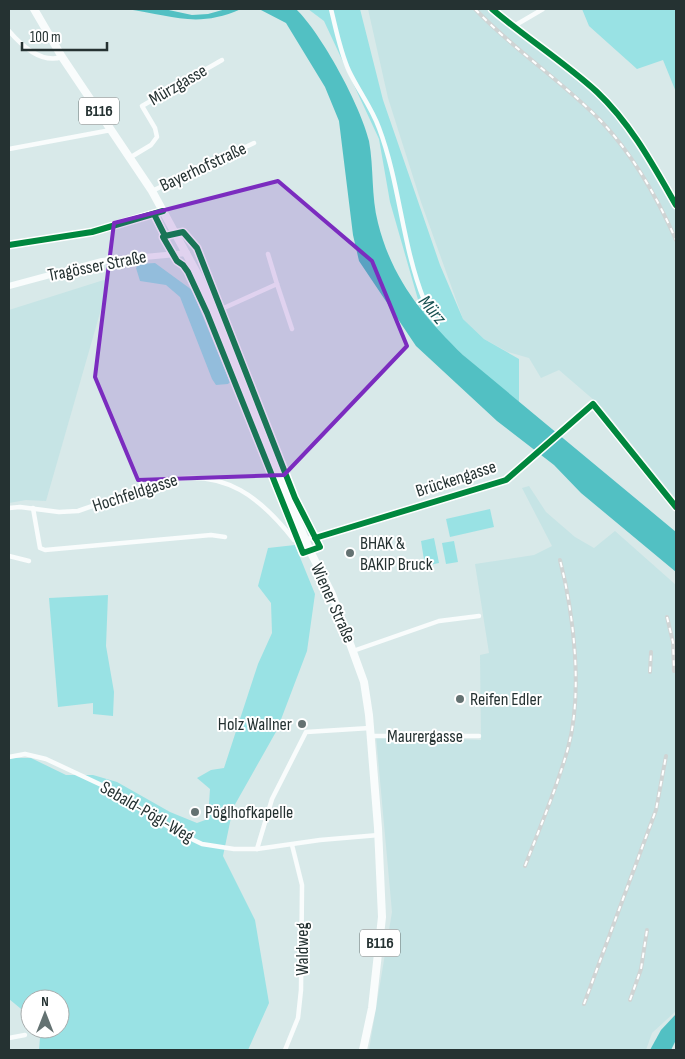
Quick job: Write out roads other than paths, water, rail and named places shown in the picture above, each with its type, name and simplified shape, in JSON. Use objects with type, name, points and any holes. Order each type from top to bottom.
[{"type":"main road","name":"Wiener Straße","points":[[35,9],[62,57],[152,191],[187,253],[215,312],[305,540],[332,594],[364,682],[379,835],[382,917],[374,1001],[362,1050]]},
{"type":"main road","name":"Tragösser Straße","points":[[9,286],[102,261],[187,253]]},
{"type":"street","points":[[331,9],[343,58],[379,127],[402,210],[403,228],[416,279],[424,300]]},
{"type":"street","points":[[492,9],[582,79],[612,108],[642,146],[676,205]]},
{"type":"street","points":[[514,26],[543,9]]},
{"type":"street","points":[[9,31],[19,42],[39,56],[53,60],[62,57]]},
{"type":"street","name":"Mürzgasse","points":[[130,157],[151,145],[158,137],[142,106],[222,60]]},
{"type":"street","points":[[9,149],[112,130]]},
{"type":"street","name":"Bayerhofstraße","points":[[152,191],[254,143]]},
{"type":"street","points":[[268,254],[292,329]]},
{"type":"street","points":[[215,312],[277,284]]},
{"type":"street","name":"Brückengasse","points":[[305,540],[506,480],[593,404],[676,507]]},
{"type":"street","name":"Hochfeldgasse","points":[[9,508],[34,508],[59,512],[78,511],[168,480],[183,477],[201,478],[238,488],[248,493],[281,522],[294,540],[305,540]]},
{"type":"street","points":[[34,508],[40,548],[45,550],[211,535],[225,537]]},
{"type":"street","points":[[9,556],[29,561]]},
{"type":"street","points":[[354,651],[439,621],[479,616]]},
{"type":"street","name":"Maurergasse","points":[[258,849],[272,799],[306,732],[479,736]]},
{"type":"street","name":"Sebald-Pögl-Weg","points":[[9,756],[25,754],[46,759],[110,788],[175,831],[202,844],[234,849],[258,849],[320,840],[379,835]]},
{"type":"street","name":"Waldweg","points":[[285,1050],[298,1018],[301,990],[302,885],[292,845]]},
{"type":"railway","points":[[475,9],[586,106],[613,134],[644,178],[676,240]]},
{"type":"railway","points":[[525,866],[559,778],[573,726],[576,679],[575,654],[573,629],[560,560]]},
{"type":"railway","points":[[667,617],[673,642],[674,671]]},
{"type":"railway","points":[[650,672],[651,652]]},
{"type":"railway","points":[[584,1004],[656,810],[666,756]]},
{"type":"railway","points":[[630,1000],[641,969],[647,930]]},
{"type":"place","name":"BHAK & BAKIP Bruck","points":[[350,553]]},
{"type":"place","name":"Reifen Edler","points":[[460,699]]},
{"type":"place","name":"Holz Wallner","points":[[302,724]]},
{"type":"place","name":"Pöglhofkapelle","points":[[195,812]]},
{"type":"water label","name":"Mürz","points":[[432,310]]}]
